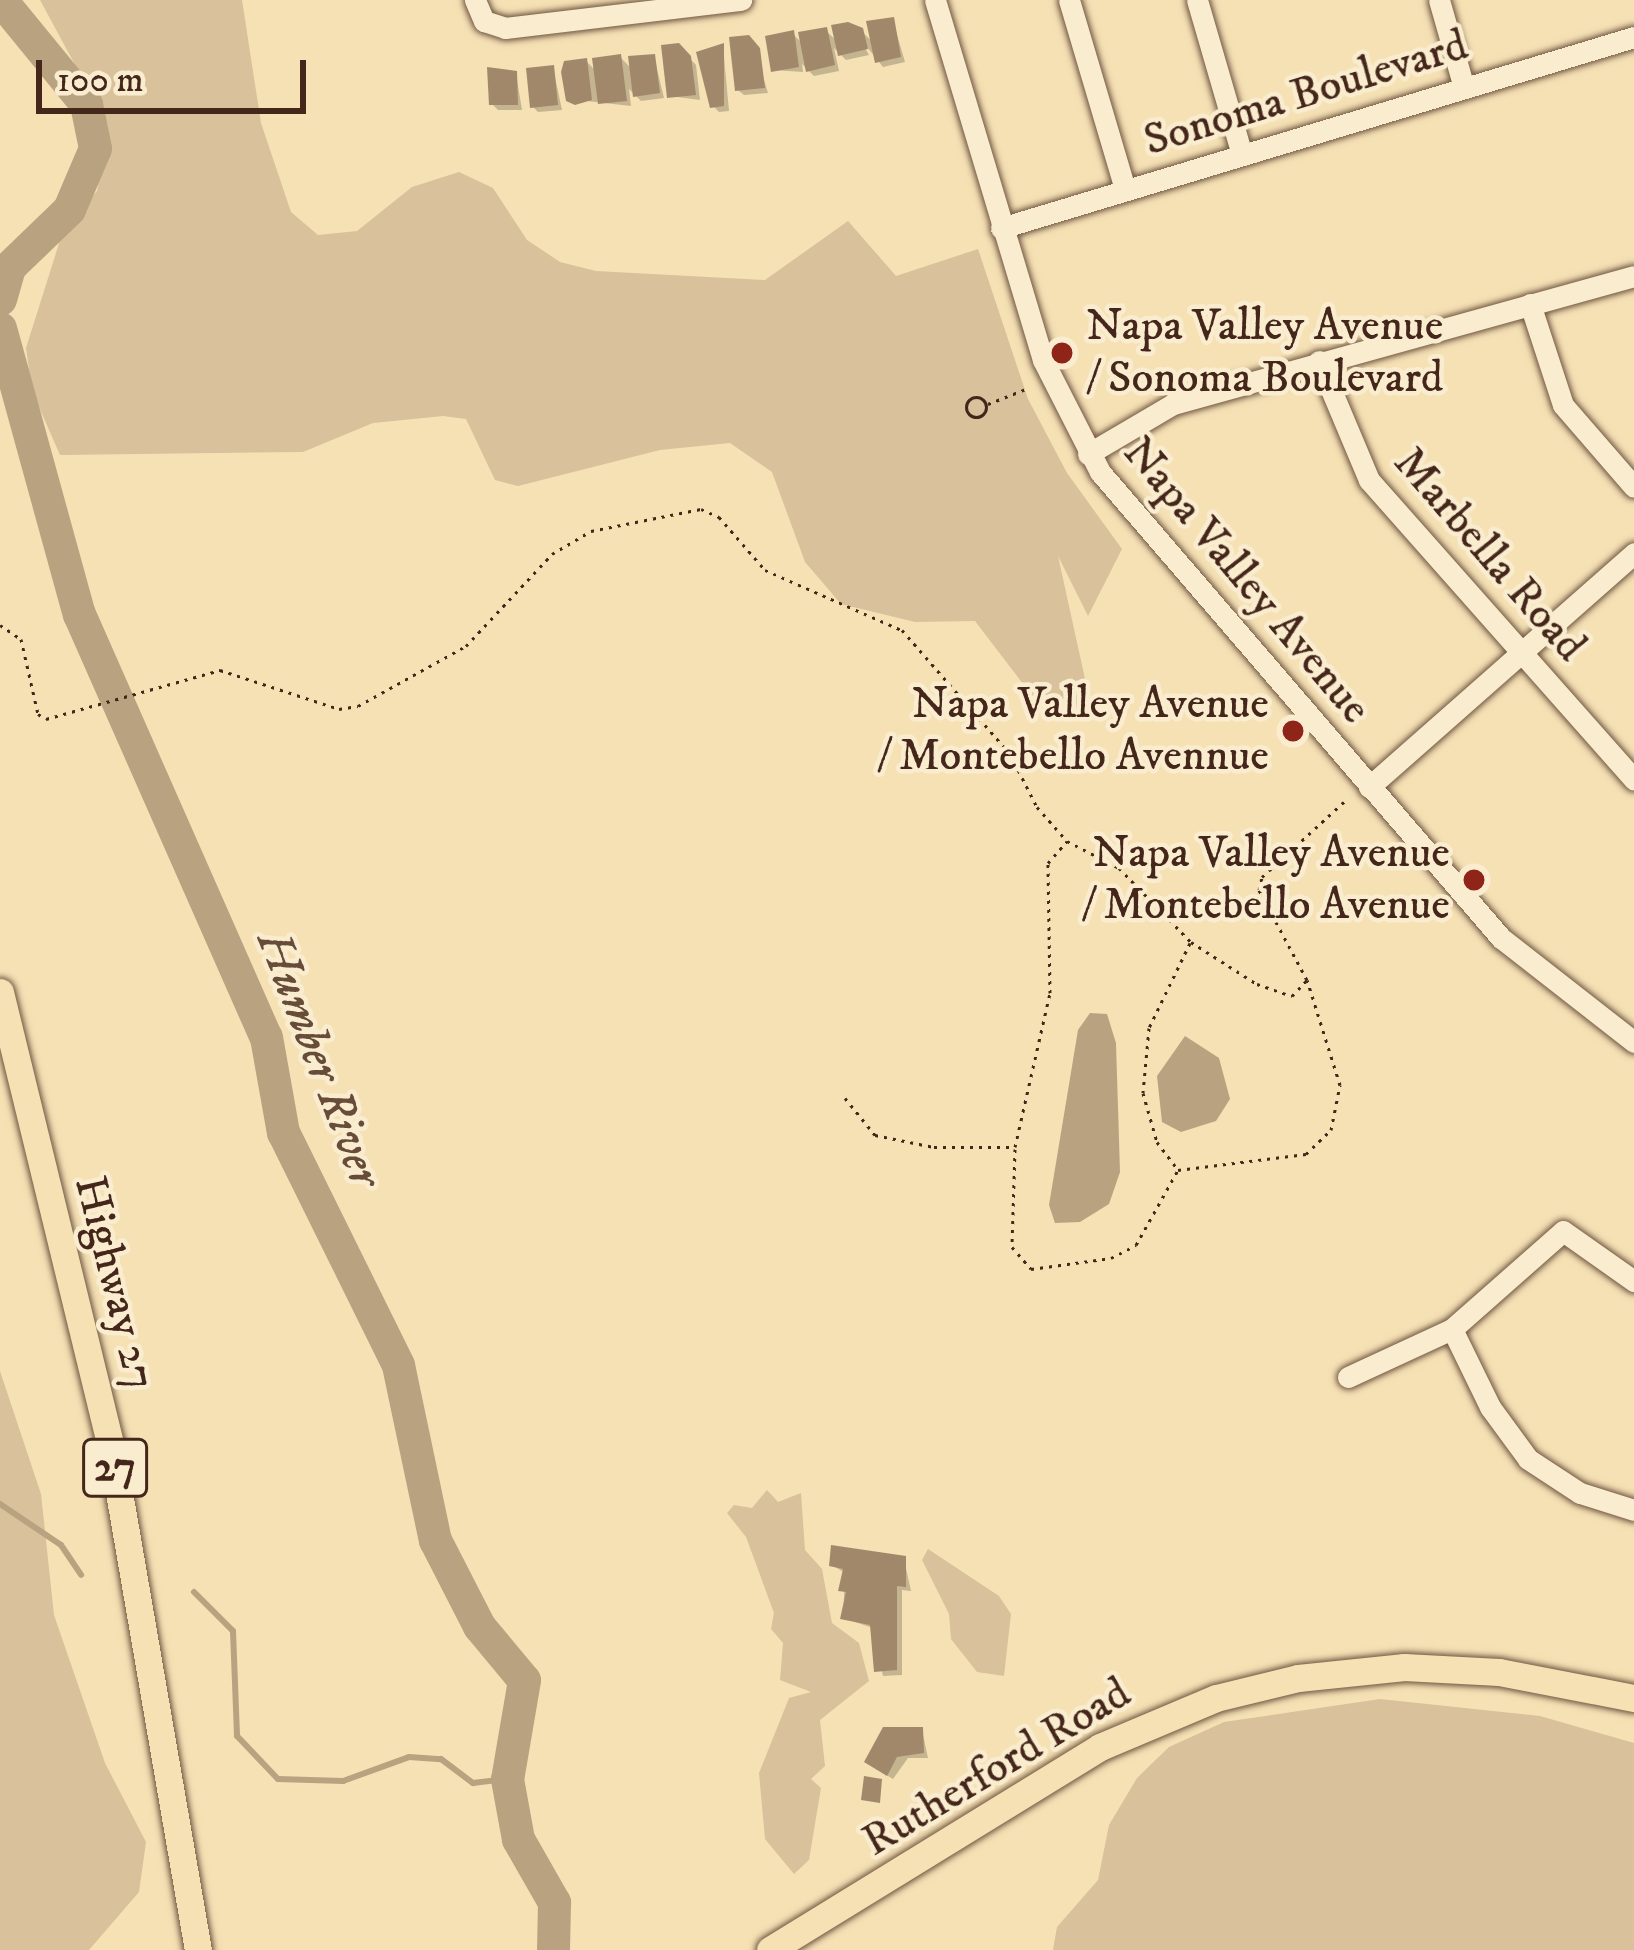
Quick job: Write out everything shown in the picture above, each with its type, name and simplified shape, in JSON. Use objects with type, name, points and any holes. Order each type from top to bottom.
[{"type":"main road","name":"Highway 27","points":[[0,992],[111,1446],[198,1950]]},
{"type":"main road","name":"Rutherford Road","points":[[770,1950],[1100,1747],[1216,1699],[1298,1678],[1404,1667],[1499,1672],[1634,1698]]},
{"type":"street","points":[[475,0],[484,21],[505,28],[740,0]]},
{"type":"street","name":"Napa Valley Avenue","points":[[935,0],[1050,378],[1088,454],[1148,535],[1515,952],[1634,1042]]},
{"type":"street","points":[[1070,0],[1125,189]]},
{"type":"street","points":[[1197,0],[1242,155]]},
{"type":"street","points":[[1439,0],[1464,88]]},
{"type":"street","name":"Sonoma Boulevard","points":[[1001,228],[1634,37]]},
{"type":"street","points":[[1088,454],[1173,404],[1634,276]]},
{"type":"street","points":[[1530,304],[1563,405],[1634,487]]},
{"type":"street","name":"Marbella Road","points":[[1319,361],[1369,480],[1634,780]]},
{"type":"street","points":[[1369,787],[1634,553]]},
{"type":"street","points":[[1348,1377],[1453,1329],[1563,1231],[1634,1281]]},
{"type":"street","points":[[1453,1329],[1490,1407],[1528,1459],[1580,1493],[1634,1510]]},
{"type":"path","points":[[986,404],[1033,381]]},
{"type":"path","points":[[0,625],[21,639],[38,714],[63,714],[220,670],[339,709],[358,706],[466,646],[552,554],[591,531],[701,509],[719,517],[765,570],[902,630],[1010,754],[1037,807],[1067,841],[1119,868],[1191,942],[1276,994],[1292,996],[1307,980]]},
{"type":"path","points":[[1178,1170],[1292,1158],[1331,1130],[1340,1085],[1307,980],[1267,911],[1262,877],[1346,801]]},
{"type":"path","points":[[1067,841],[1048,863],[1049,993],[1015,1147],[1012,1247],[1031,1269],[1111,1258],[1136,1245],[1178,1170]]},
{"type":"path","points":[[1178,1170],[1157,1142],[1143,1093],[1149,1028],[1191,942]]},
{"type":"path","points":[[845,1097],[875,1135],[934,1147],[1015,1147]]},
{"type":"shaded area","points":[[40,0],[242,0],[261,123],[291,212],[318,235],[357,231],[412,187],[459,172],[493,188],[527,240],[560,262],[596,271],[765,280],[848,221],[896,276],[978,249],[1028,399],[1067,473],[1122,549],[1088,616],[1058,556],[1091,706],[1060,709],[1033,697],[975,621],[915,622],[841,604],[805,562],[772,472],[730,443],[660,450],[518,486],[495,480],[466,419],[443,416],[373,423],[303,452],[60,455],[32,391],[26,348],[62,234],[97,191],[108,126]]},
{"type":"shaded area","points":[[1090,1013],[1107,1014],[1116,1043],[1120,1172],[1109,1204],[1080,1222],[1055,1223],[1049,1205],[1078,1030]]},
{"type":"shaded area","points":[[1185,1036],[1219,1058],[1230,1099],[1216,1121],[1181,1132],[1162,1122],[1157,1076]]},
{"type":"shaded area","points":[[0,1371],[41,1494],[54,1615],[105,1763],[146,1842],[139,1892],[89,1950],[0,1950]]},
{"type":"shaded area","points":[[767,1490],[778,1502],[801,1493],[805,1550],[822,1569],[832,1623],[859,1643],[869,1681],[820,1720],[825,1766],[811,1779],[821,1788],[809,1860],[794,1874],[765,1839],[759,1773],[789,1698],[811,1692],[780,1680],[783,1643],[771,1629],[774,1613],[746,1537],[727,1513],[734,1505],[752,1508]]},
{"type":"shaded area","points":[[928,1549],[999,1596],[1011,1614],[1004,1676],[977,1672],[951,1639],[949,1614],[922,1560]]},
{"type":"shaded area","points":[[1380,1699],[1540,1716],[1634,1743],[1634,1950],[1053,1950],[1057,1927],[1098,1880],[1109,1825],[1137,1778],[1169,1747],[1224,1722]]},
{"type":"building","points":[[894,17],[901,57],[875,63],[866,21]]},
{"type":"building","points":[[848,22],[863,28],[868,49],[838,56],[831,25]]},
{"type":"building","points":[[827,27],[835,65],[806,72],[798,32]]},
{"type":"building","points":[[794,30],[799,67],[771,72],[765,36]]},
{"type":"building","points":[[749,35],[760,48],[765,88],[735,91],[729,37]]},
{"type":"building","points":[[679,43],[691,56],[696,95],[667,98],[661,45]]},
{"type":"building","points":[[724,43],[724,106],[710,108],[696,52]]},
{"type":"building","points":[[621,54],[627,101],[598,104],[592,58]]},
{"type":"building","points":[[655,54],[660,93],[633,97],[628,56]]},
{"type":"building","points":[[587,58],[592,100],[575,105],[566,101],[561,72],[564,61]]},
{"type":"building","points":[[554,65],[558,105],[530,108],[526,68]]},
{"type":"building","points":[[487,67],[517,71],[518,105],[489,105]]},
{"type":"building","points":[[831,1545],[906,1556],[906,1587],[897,1586],[897,1670],[874,1672],[870,1625],[840,1619],[846,1592],[838,1591],[843,1569],[829,1566]]},
{"type":"building","points":[[883,1727],[923,1727],[924,1753],[897,1757],[887,1776],[864,1762]]},
{"type":"building","points":[[864,1776],[882,1779],[880,1803],[861,1800]]},
{"type":"waterway","name":"Humber River","points":[[0,299],[9,267],[69,209],[95,148],[86,104],[1,0]]},
{"type":"waterway","name":"Humber River","points":[[0,328],[79,614],[266,1037],[283,1132],[398,1365],[435,1540],[479,1626],[524,1680],[507,1779],[518,1839],[554,1902],[553,1950]]},
{"type":"waterway","points":[[0,1504],[61,1545],[81,1575]]},
{"type":"waterway","points":[[194,1592],[233,1631],[237,1736],[278,1779],[343,1781],[409,1757],[441,1759],[473,1783],[507,1779]]},
{"type":"place","name":"Napa Valley Avenue / Sonoma Boulevard","points":[[1062,353]]},
{"type":"place","name":"Napa Valley Avenue / Montebello Avennue","points":[[1293,731]]},
{"type":"place","name":"Napa Valley Avenue / Montebello Avenue","points":[[1474,880]]}]
